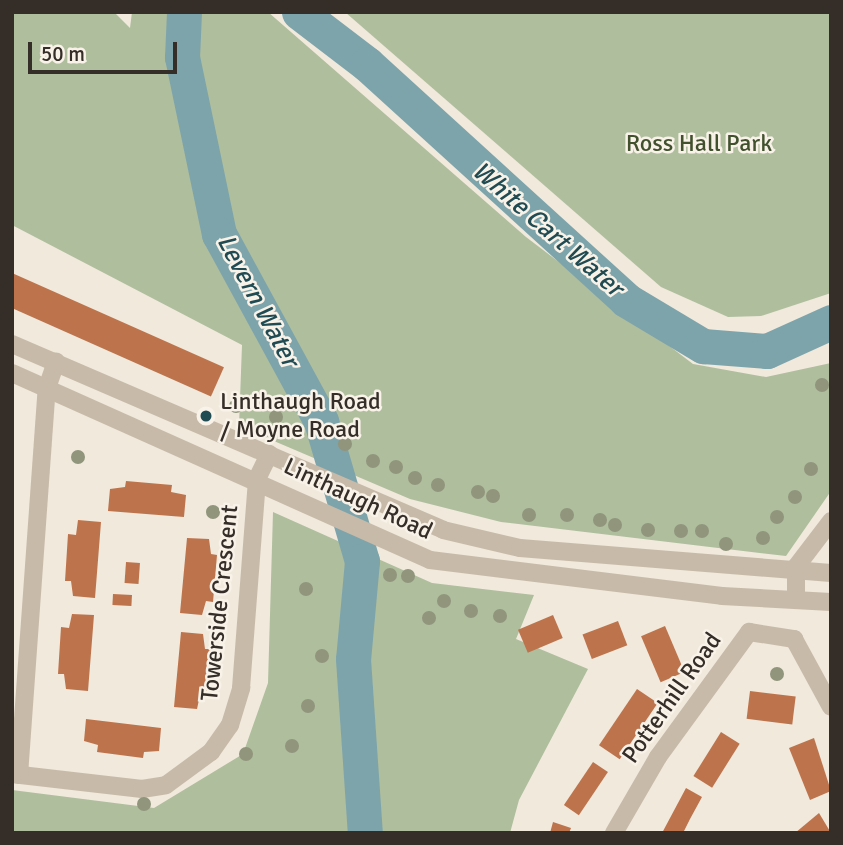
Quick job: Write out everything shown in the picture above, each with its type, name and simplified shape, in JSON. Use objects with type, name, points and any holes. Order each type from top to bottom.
[{"type":"street","name":"Linthaugh Road","points":[[12,344],[443,530],[520,548],[796,567],[831,573]]},
{"type":"street","points":[[16,775],[47,388],[56,362]]},
{"type":"street","name":"Linthaugh Road","points":[[12,373],[257,479],[430,560],[831,602]]},
{"type":"street","name":"Towerside Crescent","points":[[16,775],[142,789],[166,785],[211,752],[230,725],[241,688],[257,479],[269,454]]},
{"type":"street","points":[[796,599],[796,567],[831,521]]},
{"type":"street","name":"Potterhill Road","points":[[614,833],[658,757],[749,632],[794,639],[831,707]]},
{"type":"green space","points":[[12,12],[114,12],[130,28],[132,12],[268,12],[526,237],[693,364],[766,377],[831,363],[831,491],[786,556],[501,522],[410,499],[239,426],[242,345],[12,225]]},
{"type":"green space","name":"Ross Hall Park","points":[[345,12],[831,12],[831,293],[761,316],[728,317],[661,287]]},
{"type":"green space","points":[[273,512],[432,583],[534,595],[516,639],[588,669],[519,800],[510,833],[12,833],[12,790],[154,808],[243,754],[268,683]]},
{"type":"building","points":[[12,273],[224,367],[211,397],[12,308]]},
{"type":"building","points":[[126,481],[172,485],[171,492],[186,495],[184,517],[108,511],[110,489],[125,487]]},
{"type":"building","points":[[78,520],[101,522],[95,598],[73,596],[71,581],[65,581],[68,534],[76,535]]},
{"type":"building","points":[[187,538],[209,539],[211,554],[217,555],[213,602],[206,601],[202,615],[180,613]]},
{"type":"building","points":[[126,562],[140,563],[139,584],[125,583]]},
{"type":"building","points":[[113,594],[132,595],[131,606],[112,605]]},
{"type":"building","points":[[72,614],[94,615],[88,691],[66,689],[64,674],[58,674],[61,627],[69,628]]},
{"type":"building","points":[[553,615],[563,638],[528,653],[518,630]]},
{"type":"building","points":[[618,621],[627,645],[592,659],[583,635]]},
{"type":"building","points":[[665,626],[685,672],[661,682],[641,636]]},
{"type":"building","points":[[181,632],[203,634],[205,649],[211,649],[207,696],[200,695],[197,709],[174,707]]},
{"type":"building","points":[[637,689],[658,703],[620,759],[599,745]]},
{"type":"building","points":[[750,691],[796,697],[792,724],[747,719]]},
{"type":"building","points":[[86,719],[161,728],[159,751],[144,752],[143,758],[97,752],[98,745],[84,741]]},
{"type":"building","points":[[721,732],[740,744],[712,788],[693,776]]},
{"type":"building","points":[[814,738],[831,791],[810,800],[789,748]]},
{"type":"building","points":[[593,762],[608,772],[579,815],[564,805]]},
{"type":"building","points":[[686,788],[702,797],[683,833],[662,833]]},
{"type":"building","points":[[819,813],[831,833],[795,833]]},
{"type":"building","points":[[553,822],[571,828],[569,833],[550,833]]},
{"type":"waterway","name":"Levern Water","points":[[184,12],[182,57],[219,234],[321,421],[362,561],[353,659],[365,833]]},
{"type":"waterway","name":"White Cart Water","points":[[299,12],[367,64],[626,300],[703,346],[767,351],[831,322]]},
{"type":"place","name":"Linthaugh Road / Moyne Road","points":[[206,416]]}]
